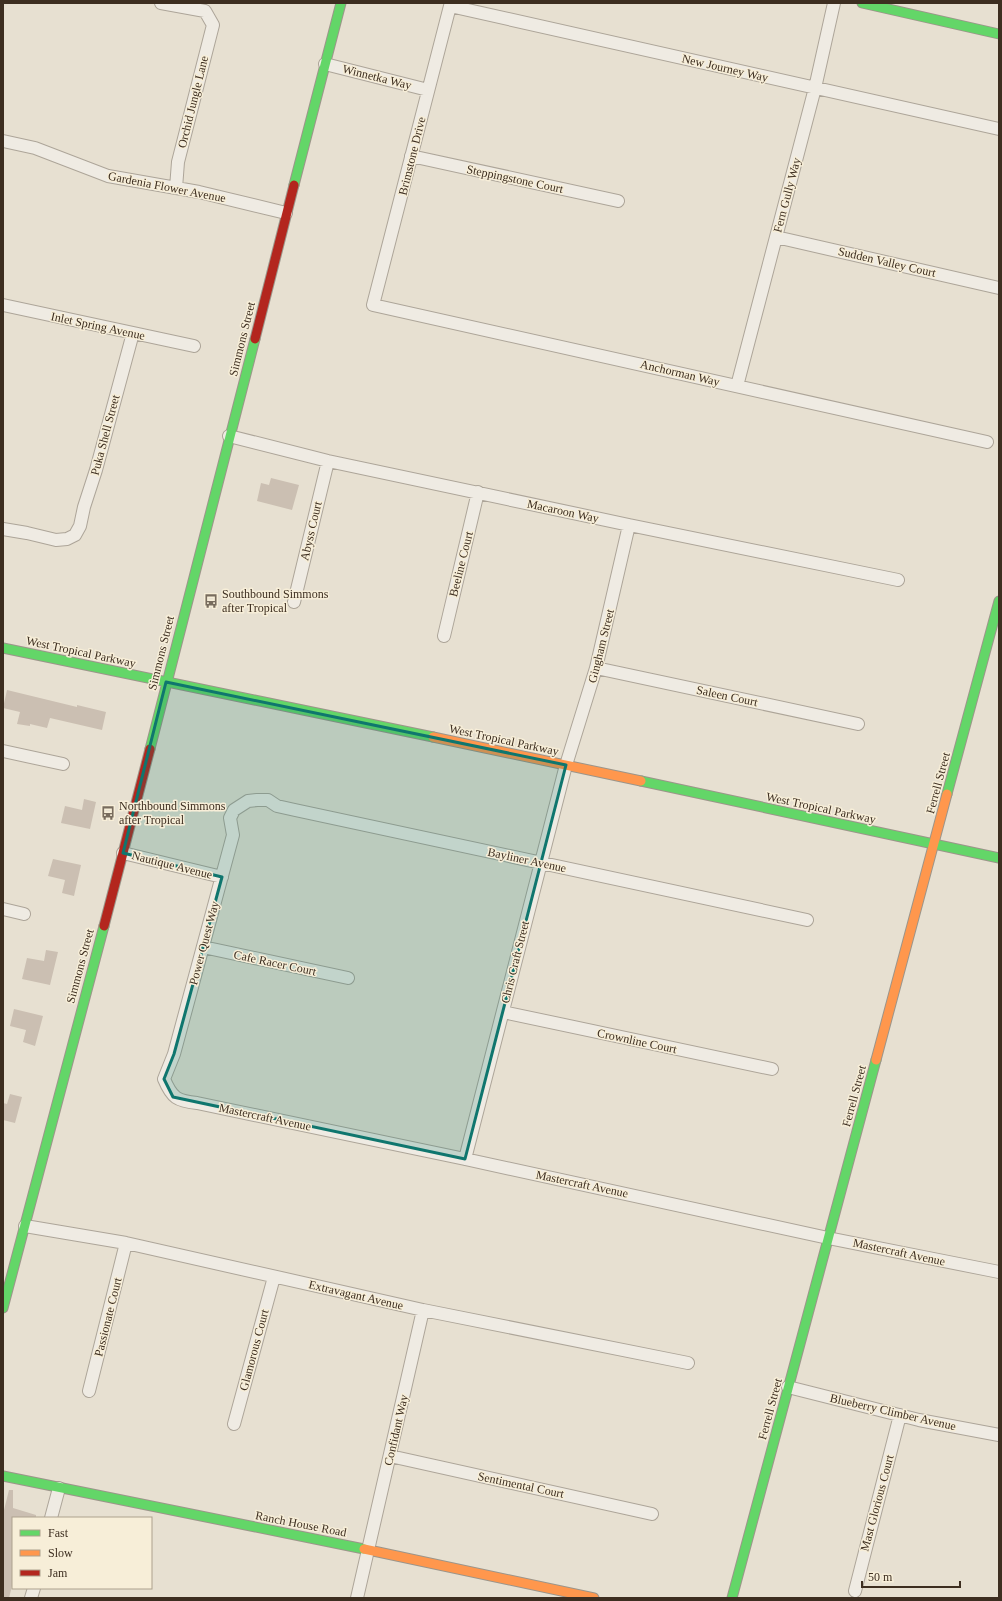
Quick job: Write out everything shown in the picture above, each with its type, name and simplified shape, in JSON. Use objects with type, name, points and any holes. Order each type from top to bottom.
[{"type":"main road","name":"Simmons Street","points":[[3,1308],[341,3]]},
{"type":"main road","points":[[862,3],[999,34]]},
{"type":"main road","name":"Ferrell Street","points":[[732,1598],[999,601]]},
{"type":"main road","name":"West Tropical Parkway","points":[[3,648],[566,765],[999,858]]},
{"type":"main road","name":"Ranch House Road","points":[[3,1476],[368,1550],[594,1598]]},
{"type":"street","name":"Orchid Jungle Lane","points":[[161,3],[205,11],[210,17],[213,25],[178,162],[176,188]]},
{"type":"street","name":"Fern Gully Way","points":[[737,386],[815,88],[834,3]]},
{"type":"street","name":"New Journey Way","points":[[450,6],[999,129]]},
{"type":"street","name":"Brimstone Drive","points":[[373,305],[450,6]]},
{"type":"street","name":"Winnetka Way","points":[[325,64],[428,90]]},
{"type":"street","name":"Gardenia Flower Avenue","points":[[3,141],[35,148],[108,176],[199,192],[286,213]]},
{"type":"street","name":"Steppingstone Court","points":[[411,156],[618,201]]},
{"type":"street","name":"Sudden Valley Court","points":[[776,237],[999,288]]},
{"type":"street","name":"Inlet Spring Avenue","points":[[3,305],[194,346]]},
{"type":"street","name":"Anchorman Way","points":[[373,305],[987,442]]},
{"type":"street","name":"Puka Shell Street","points":[[3,529],[27,532],[56,540],[67,539],[75,535],[80,526],[133,333]]},
{"type":"street","name":"Macaroon Way","points":[[229,436],[328,461],[898,580]]},
{"type":"street","name":"Abyss Court","points":[[294,602],[328,461]]},
{"type":"street","name":"Beeline Court","points":[[444,636],[478,492]]},
{"type":"street","name":"Gingham Street","points":[[566,765],[596,668],[629,525]]},
{"type":"street","name":"Saleen Court","points":[[596,668],[858,724]]},
{"type":"street","points":[[3,752],[63,764]]},
{"type":"street","name":"Chris Craft Street","points":[[465,1159],[566,765]]},
{"type":"street","name":"Bayliner Avenue","points":[[248,801],[268,800],[277,806],[807,920]]},
{"type":"street","name":"Power Quest Way","points":[[168,1090],[164,1079],[174,1054],[233,835],[230,818],[234,810],[248,801]]},
{"type":"street","name":"Nautique Avenue","points":[[122,853],[222,877]]},
{"type":"street","points":[[3,909],[24,914]]},
{"type":"street","name":"Cafe Racer Court","points":[[203,947],[348,978]]},
{"type":"street","name":"Crownline Court","points":[[503,1012],[772,1069]]},
{"type":"street","name":"Mastercraft Avenue","points":[[168,1090],[174,1097],[184,1101],[465,1159],[828,1238],[999,1272]]},
{"type":"street","name":"Extravagant Avenue","points":[[24,1226],[126,1243],[423,1310],[688,1363]]},
{"type":"street","name":"Passionate Court","points":[[89,1391],[126,1243]]},
{"type":"street","name":"Glamorous Court","points":[[234,1424],[274,1277]]},
{"type":"street","name":"Confidant Way","points":[[357,1598],[423,1310]]},
{"type":"street","name":"Blueberry Climber Avenue","points":[[788,1387],[900,1415],[999,1435]]},
{"type":"street","name":"Mast Glorious Court","points":[[854,1591],[900,1415]]},
{"type":"street","name":"Sentimental Court","points":[[390,1456],[652,1514]]},
{"type":"street","points":[[51,1517],[59,1488]]},
{"type":"highlighted area","points":[[166,682],[566,765],[465,1159],[173,1097],[164,1079],[174,1054],[222,877],[123,853]]},
{"type":"building","points":[[271,478],[299,485],[292,510],[257,501],[261,483],[269,485]]},
{"type":"building","points":[[7,690],[77,707],[77,705],[106,712],[102,730],[50,718],[47,728],[30,724],[30,726],[17,724],[20,712],[3,708]]},
{"type":"building","points":[[84,799],[96,802],[90,829],[61,823],[65,806],[82,810]]},
{"type":"building","points":[[53,859],[81,865],[74,896],[62,893],[65,880],[48,876]]},
{"type":"building","points":[[46,950],[58,952],[50,985],[22,979],[27,958],[44,961]]},
{"type":"building","points":[[14,1009],[43,1016],[35,1046],[23,1042],[26,1030],[10,1026]]},
{"type":"building","points":[[10,1094],[22,1097],[15,1123],[3,1120],[3,1103],[7,1104]]},
{"type":"building","points":[[9,1490],[13,1490],[13,1508],[36,1515],[36,1517],[12,1517],[12,1586],[9,1598],[3,1598],[3,1514]]},
{"type":"traffic: fast","points":[[294,185],[341,3]]},
{"type":"traffic: fast","points":[[862,3],[999,34]]},
{"type":"traffic: fast","points":[[150,749],[255,339]]},
{"type":"traffic: fast","points":[[947,794],[999,601]]},
{"type":"traffic: fast","points":[[3,648],[433,737]]},
{"type":"traffic: fast","points":[[641,781],[999,858]]},
{"type":"traffic: fast","points":[[3,1308],[104,926]]},
{"type":"traffic: fast","points":[[732,1598],[876,1060]]},
{"type":"traffic: fast","points":[[3,1476],[364,1549]]},
{"type":"traffic: slow","points":[[433,737],[641,781]]},
{"type":"traffic: slow","points":[[876,1060],[947,794]]},
{"type":"traffic: slow","points":[[364,1549],[594,1598]]},
{"type":"traffic: jam","points":[[255,339],[294,185]]},
{"type":"traffic: jam","points":[[104,926],[150,749]]},
{"type":"place","name":"Southbound Simmons after Tropical","points":[[211,601]]},
{"type":"place","name":"Northbound Simmons after Tropical","points":[[108,813]]}]
